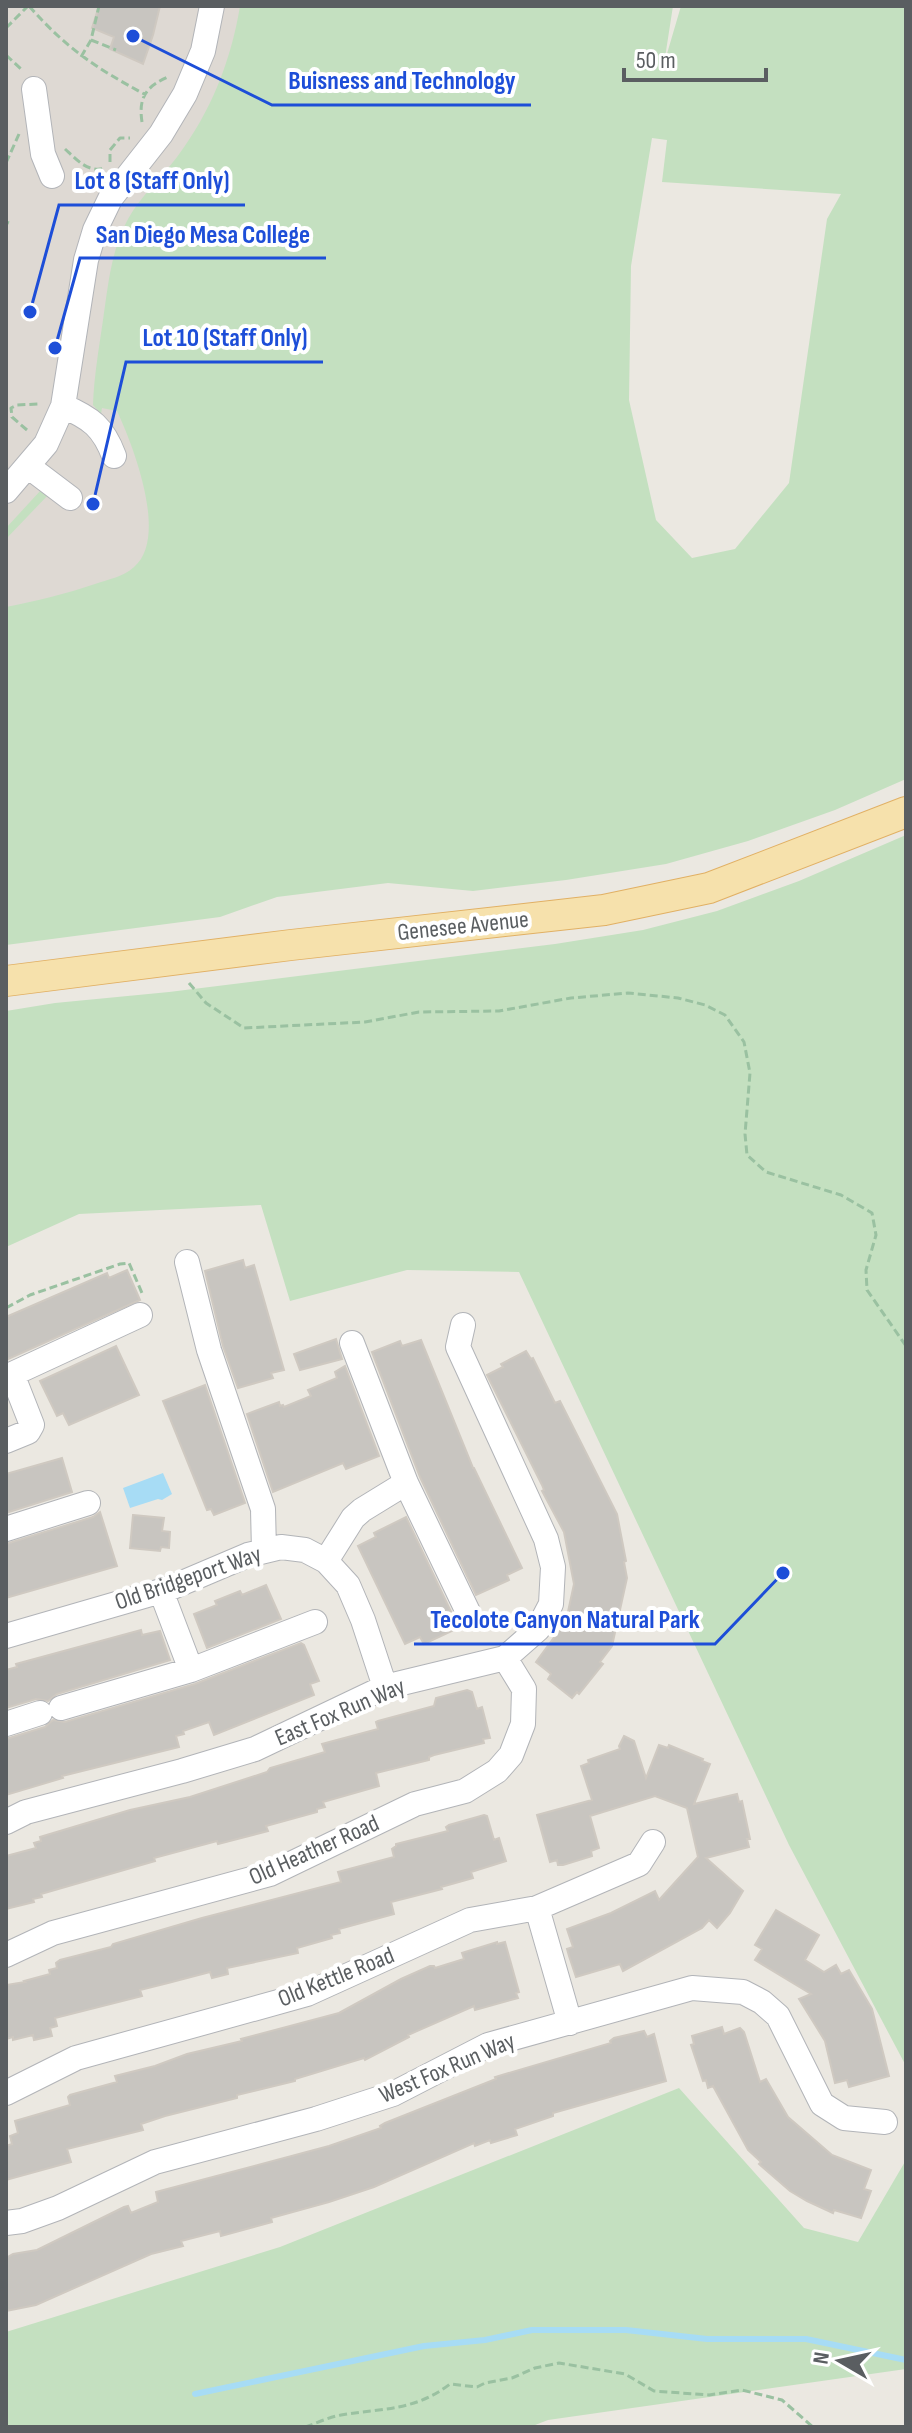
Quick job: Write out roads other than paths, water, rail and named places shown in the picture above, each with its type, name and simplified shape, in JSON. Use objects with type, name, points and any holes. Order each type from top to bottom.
[{"type":"main road","name":"Genesee Avenue","points":[[6,981],[604,910],[709,888],[906,812]]},
{"type":"street","points":[[6,491],[46,444],[51,405],[95,230],[110,199],[161,134],[185,94],[203,51],[212,6]]},
{"type":"street","points":[[34,89],[43,154],[52,176]]},
{"type":"street","points":[[51,405],[87,416],[106,437],[114,456]]},
{"type":"street","points":[[29,467],[70,498]]},
{"type":"street","points":[[187,1262],[209,1350],[263,1509],[264,1551]]},
{"type":"street","points":[[6,1441],[28,1432],[32,1425],[9,1376],[140,1315]]},
{"type":"street","name":"East Fox Run Way","points":[[6,1822],[26,1812],[255,1749],[385,1687],[505,1658],[538,1629],[551,1604],[553,1567],[546,1539],[458,1347],[463,1325]]},
{"type":"street","points":[[352,1343],[406,1483],[468,1612]]},
{"type":"street","points":[[385,1687],[348,1585],[326,1561],[353,1518],[406,1483]]},
{"type":"street","points":[[6,1529],[88,1503]]},
{"type":"street","name":"Old Bridgeport Way","points":[[6,1636],[161,1591],[248,1555],[281,1547],[305,1550],[326,1561]]},
{"type":"street","points":[[161,1591],[191,1670]]},
{"type":"street","points":[[6,1724],[191,1670],[315,1622]]},
{"type":"street","name":"Old Heather Road","points":[[6,1955],[53,1933],[270,1874],[415,1804],[465,1791],[497,1771],[511,1755],[523,1724],[524,1689],[505,1658]]},
{"type":"street","name":"Old Kettle Road","points":[[6,2093],[76,2058],[307,1994],[470,1920],[537,1908],[639,1864],[653,1842]]},
{"type":"street","points":[[537,1908],[570,2023]]},
{"type":"street","name":"West Fox Run Way","points":[[6,2223],[22,2221],[58,2208],[155,2162],[316,2119],[393,2094],[488,2045],[692,1988],[743,1992],[762,2002],[778,2016],[822,2104],[844,2118],[885,2122]]},
{"type":"water","points":[[163,1473],[172,1494],[162,1500],[130,1508],[123,1488]]},
{"type":"waterway","points":[[195,2394],[424,2346],[485,2340],[532,2330],[626,2330],[707,2339],[806,2339],[906,2360]]},
{"type":"place","name":"Buisness and Technology","points":[[133,36]]},
{"type":"place","name":"Lot 8 (Staff Only)","points":[[30,312]]},
{"type":"place","name":"San Diego Mesa College","points":[[55,348]]},
{"type":"place","name":"Lot 10 (Staff Only)","points":[[93,504]]},
{"type":"place","name":"Tecolote Canyon Natural Park","points":[[783,1573]]}]
